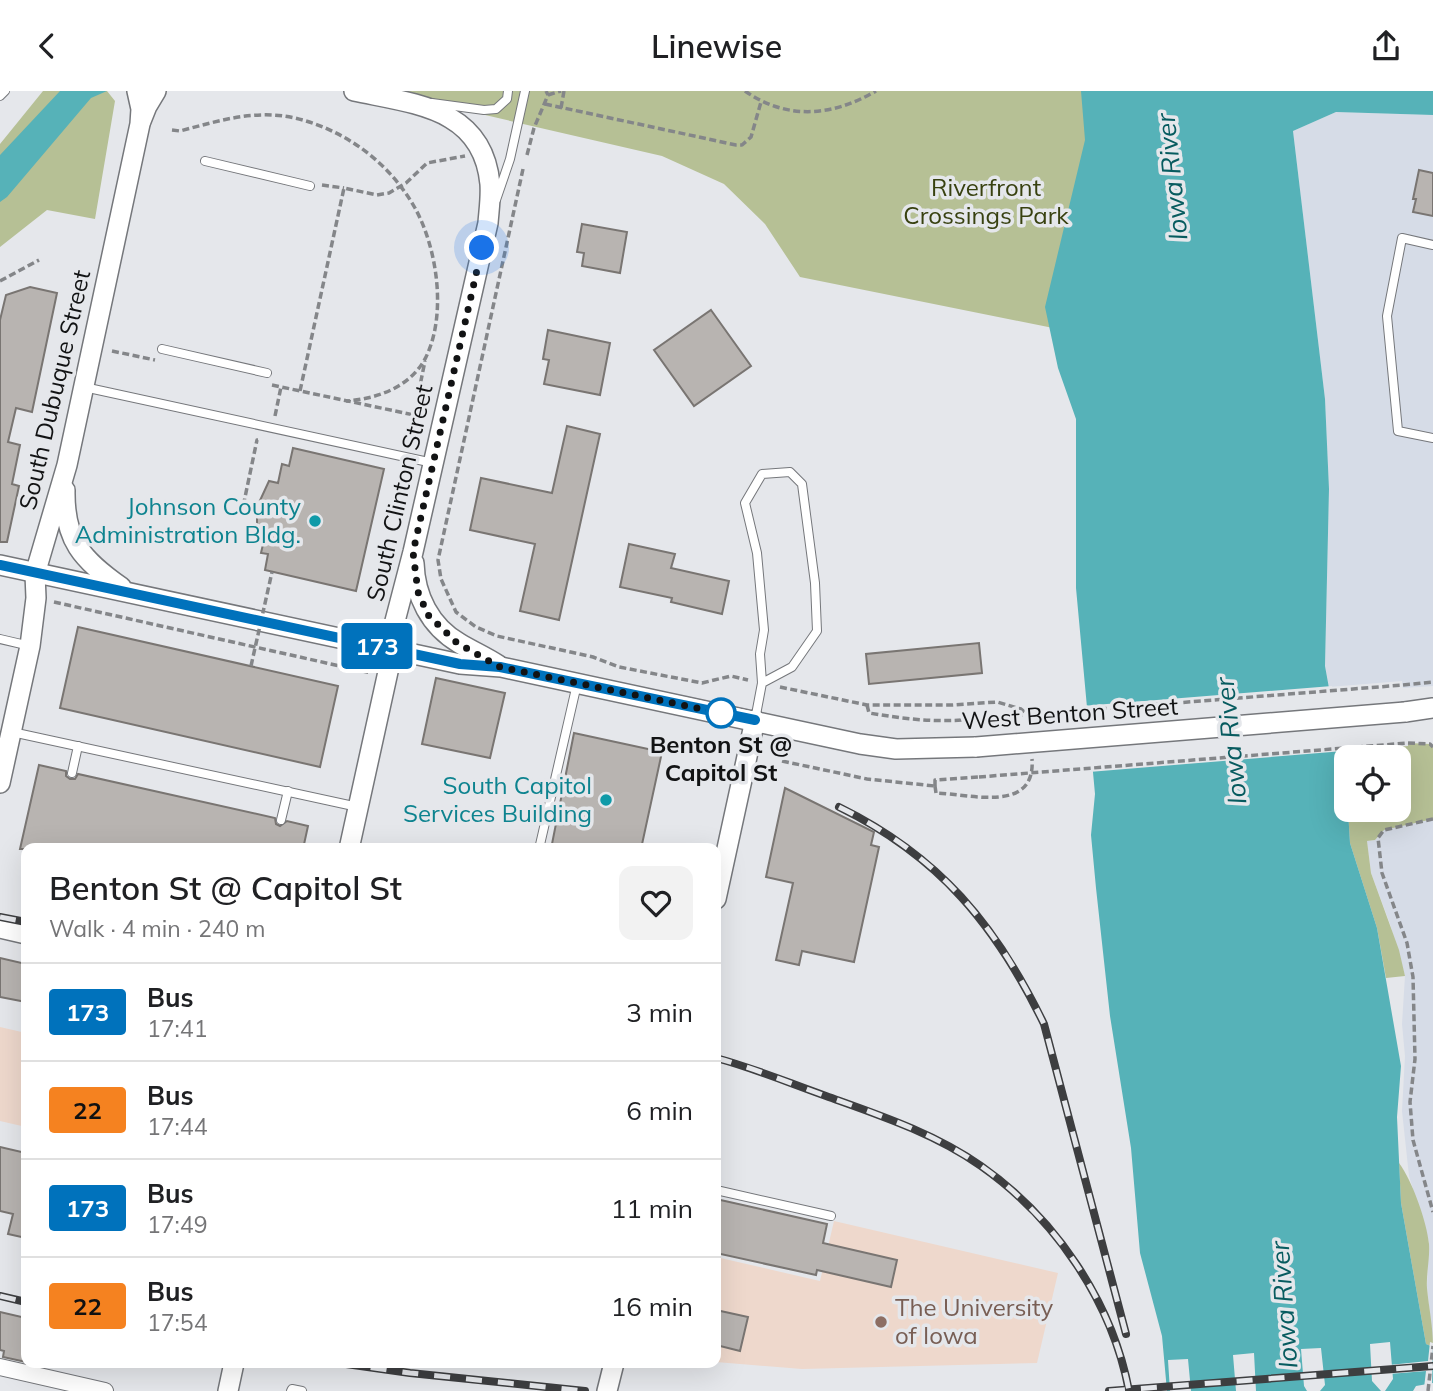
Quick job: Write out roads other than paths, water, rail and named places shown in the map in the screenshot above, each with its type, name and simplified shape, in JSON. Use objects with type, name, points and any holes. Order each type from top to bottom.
[{"type":"street","name":"South Dubuque Street","points":[[0,783],[30,646],[36,574],[67,465],[140,124],[141,109],[137,91]]},
{"type":"street","points":[[140,124],[156,91]]},
{"type":"street","points":[[354,91],[408,103]]},
{"type":"street","name":"South Clinton Street","points":[[350,843],[393,649],[395,621],[488,223],[488,169],[481,149],[468,129],[444,113],[408,103]]},
{"type":"street","points":[[67,465],[64,508],[69,533],[78,551],[96,569],[129,593]]},
{"type":"street","points":[[413,552],[418,592],[428,615],[457,643],[500,667]]},
{"type":"street","points":[[0,565],[460,664],[500,667]]},
{"type":"street","name":"West Benton Street","points":[[500,667],[860,744],[895,749],[976,747],[1433,709]]},
{"type":"street","points":[[721,876],[755,720]]},
{"type":"street","points":[[0,928],[21,933]]},
{"type":"street","points":[[0,1367],[45,1385],[105,1391]]},
{"type":"street","points":[[230,1390],[233,1368]]},
{"type":"street","points":[[607,1391],[613,1368]]},
{"type":"lane","points":[[0,96],[5,91]]},
{"type":"lane","points":[[408,103],[496,109],[507,99],[508,91]]},
{"type":"lane","points":[[488,223],[508,168],[525,91]]},
{"type":"lane","points":[[205,161],[310,186]]},
{"type":"lane","points":[[1433,245],[1402,238],[1387,316],[1398,431],[1433,438]]},
{"type":"lane","points":[[162,349],[267,373]]},
{"type":"lane","points":[[83,387],[433,463]]},
{"type":"lane","points":[[755,720],[762,683],[760,654],[764,630],[757,554],[745,503],[762,474],[790,472],[802,484],[817,631],[792,667],[762,683]]},
{"type":"lane","points":[[0,639],[30,646]]},
{"type":"lane","points":[[541,843],[577,684]]},
{"type":"lane","points":[[12,733],[358,807]]},
{"type":"lane","points":[[72,773],[78,746]]},
{"type":"lane","points":[[281,820],[288,791]]},
{"type":"lane","points":[[721,1192],[831,1216]]},
{"type":"lane","points":[[291,1391],[302,1391]]},
{"type":"water","points":[[60,91],[107,91],[91,98],[0,202],[0,155]]},
{"type":"water","name":"Iowa River","points":[[1081,91],[1433,91],[1433,115],[1336,112],[1293,131],[1325,399],[1329,489],[1325,666],[1339,745],[1334,745],[1334,822],[1349,822],[1350,843],[1377,928],[1401,1066],[1397,1117],[1401,1203],[1426,1344],[1433,1347],[1433,1383],[1416,1386],[1413,1391],[1385,1391],[1393,1379],[1390,1342],[1370,1344],[1372,1381],[1381,1391],[1320,1391],[1325,1385],[1321,1348],[1301,1349],[1304,1386],[1307,1391],[1256,1391],[1254,1353],[1233,1355],[1236,1391],[1191,1391],[1188,1359],[1168,1360],[1170,1391],[1167,1391],[1162,1336],[1140,1253],[1131,1148],[1110,1016],[1091,835],[1095,794],[1076,588],[1076,419],[1058,368],[1045,307],[1085,140]]},
{"type":"railway","points":[[839,807],[875,826],[935,871],[984,925],[1026,988],[1044,1024],[1126,1334]]},
{"type":"railway","points":[[0,917],[21,921]]},
{"type":"railway","points":[[721,1060],[866,1110],[925,1134],[963,1154],[1008,1187],[1056,1236],[1094,1294],[1121,1358],[1129,1391]]},
{"type":"railway","points":[[0,1296],[21,1301]]},
{"type":"railway","points":[[1109,1391],[1433,1366]]},
{"type":"railway","points":[[374,1368],[585,1391]]},
{"type":"place","name":"Johnson County Administration Bldg.","points":[[315,521]]},
{"type":"place","name":"Benton St @ Capitol St","points":[[721,713]]},
{"type":"place","name":"South Capitol Services Building","points":[[606,800]]},
{"type":"place","name":"The University of Iowa","points":[[881,1322]]},
{"type":"park label","name":"Riverfront Crossings Park","points":[[986,202]]}]
